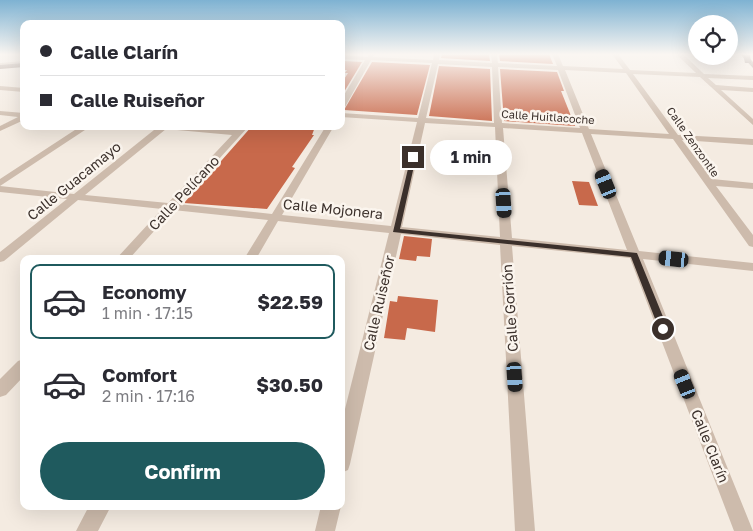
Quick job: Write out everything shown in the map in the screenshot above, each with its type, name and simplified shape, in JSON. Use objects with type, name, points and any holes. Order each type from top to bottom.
[{"type":"street","points":[[345,100],[358,79]]},
{"type":"street","name":"Calle Ruiseñor","points":[[345,447],[431,79]]},
{"type":"street","name":"Calle Gorrión","points":[[496,79],[525,531]]},
{"type":"street","name":"Calle Clarín","points":[[564,79],[744,531]]},
{"type":"street","name":"Calle Zenzontle","points":[[633,79],[753,243]]},
{"type":"street","points":[[705,79],[753,124]]},
{"type":"street","points":[[732,79],[750,91]]},
{"type":"street","points":[[0,88],[20,90]]},
{"type":"street","points":[[717,89],[750,91]]},
{"type":"street","points":[[0,113],[20,116]]},
{"type":"street","name":"Calle Huitlacoche","points":[[345,114],[753,142]]},
{"type":"street","points":[[0,129],[20,118]]},
{"type":"street","points":[[0,183],[81,130]]},
{"type":"street","name":"Calle Guacamayo","points":[[0,258],[159,130]]},
{"type":"street","name":"Calle Pelícano","points":[[126,255],[242,130]]},
{"type":"street","points":[[252,255],[328,130]]},
{"type":"street","points":[[707,182],[753,186]]},
{"type":"street","name":"Calle Mojonera","points":[[0,189],[753,267]]},
{"type":"street","points":[[0,390],[20,369]]},
{"type":"street","points":[[86,531],[99,510]]},
{"type":"street","points":[[326,531],[330,510]]},
{"type":"building","points":[[345,79],[352,79],[345,90]]},
{"type":"building","points":[[362,79],[426,79],[417,115],[345,110]]},
{"type":"building","points":[[436,79],[490,79],[492,121],[429,116]]},
{"type":"building","points":[[501,79],[559,79],[564,91],[561,91],[575,126],[504,121]]},
{"type":"building","points":[[248,130],[314,130],[312,135],[314,135],[292,167],[295,168],[267,209],[184,203]]},
{"type":"building","points":[[572,181],[589,182],[598,206],[579,205]]},
{"type":"building","points":[[404,236],[432,239],[430,257],[417,256],[416,261],[399,259]]},
{"type":"building","points":[[398,296],[438,300],[435,332],[407,328],[405,340],[384,338],[390,301],[397,302]]},
{"type":"route","points":[[413,157],[396,230],[634,255],[663,329]]}]
